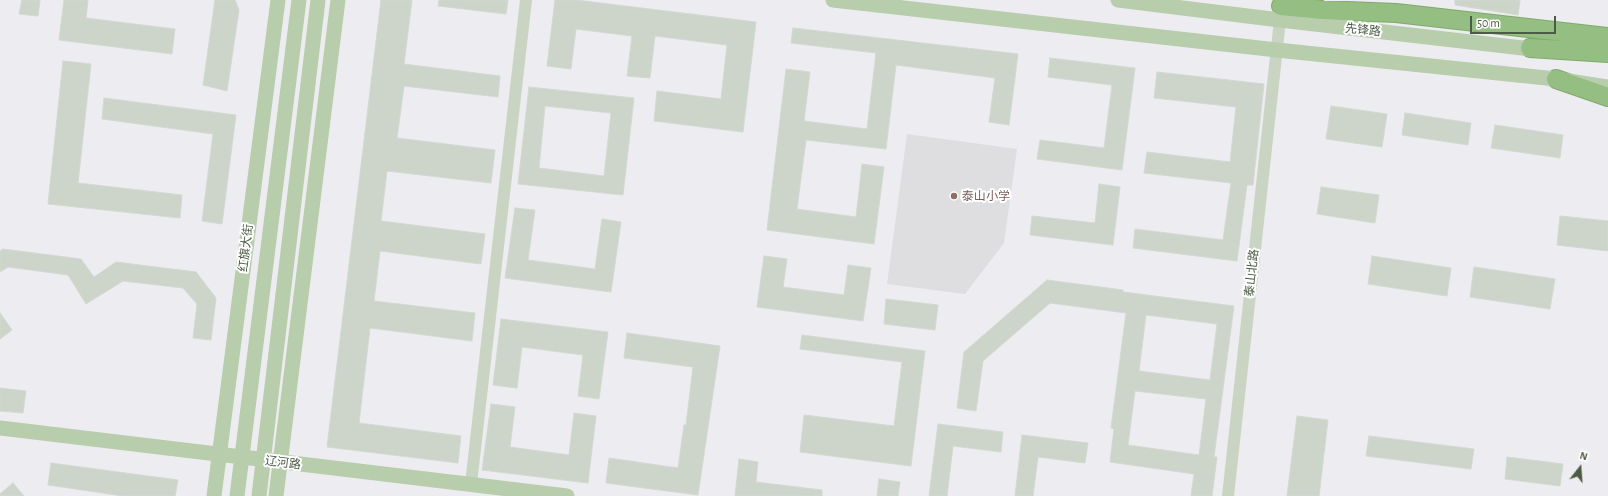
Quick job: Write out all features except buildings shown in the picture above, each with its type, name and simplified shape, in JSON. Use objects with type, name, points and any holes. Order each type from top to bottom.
[{"type":"highway","points":[[1281,9],[1396,13],[1608,37]]},
{"type":"highway","points":[[1530,48],[1608,53]]},
{"type":"highway","points":[[1556,79],[1608,97]]},
{"type":"main road","name":"红旗大街","points":[[214,496],[278,0]]},
{"type":"main road","name":"红旗大街","points":[[237,496],[299,0]]},
{"type":"main road","points":[[259,496],[318,0]]},
{"type":"main road","points":[[276,496],[338,0]]},
{"type":"main road","points":[[833,0],[1277,50],[1556,79],[1608,87]]},
{"type":"main road","name":"先锋路","points":[[1118,0],[1281,9],[1608,61]]},
{"type":"main road","name":"辽河路","points":[[0,428],[219,460]]},
{"type":"main road","name":"辽河路","points":[[0,437],[280,467],[471,484],[566,496]]},
{"type":"main road","name":"辽河路","points":[[280,467],[489,496]]},
{"type":"street","points":[[471,484],[526,0]]},
{"type":"street","name":"泰山北路","points":[[1228,496],[1281,9]]},
{"type":"shaded area","name":"泰山小学","points":[[907,134],[1017,149],[1004,243],[965,294],[887,284]]},
{"type":"place","name":"泰山小学","points":[[954,196]]}]
